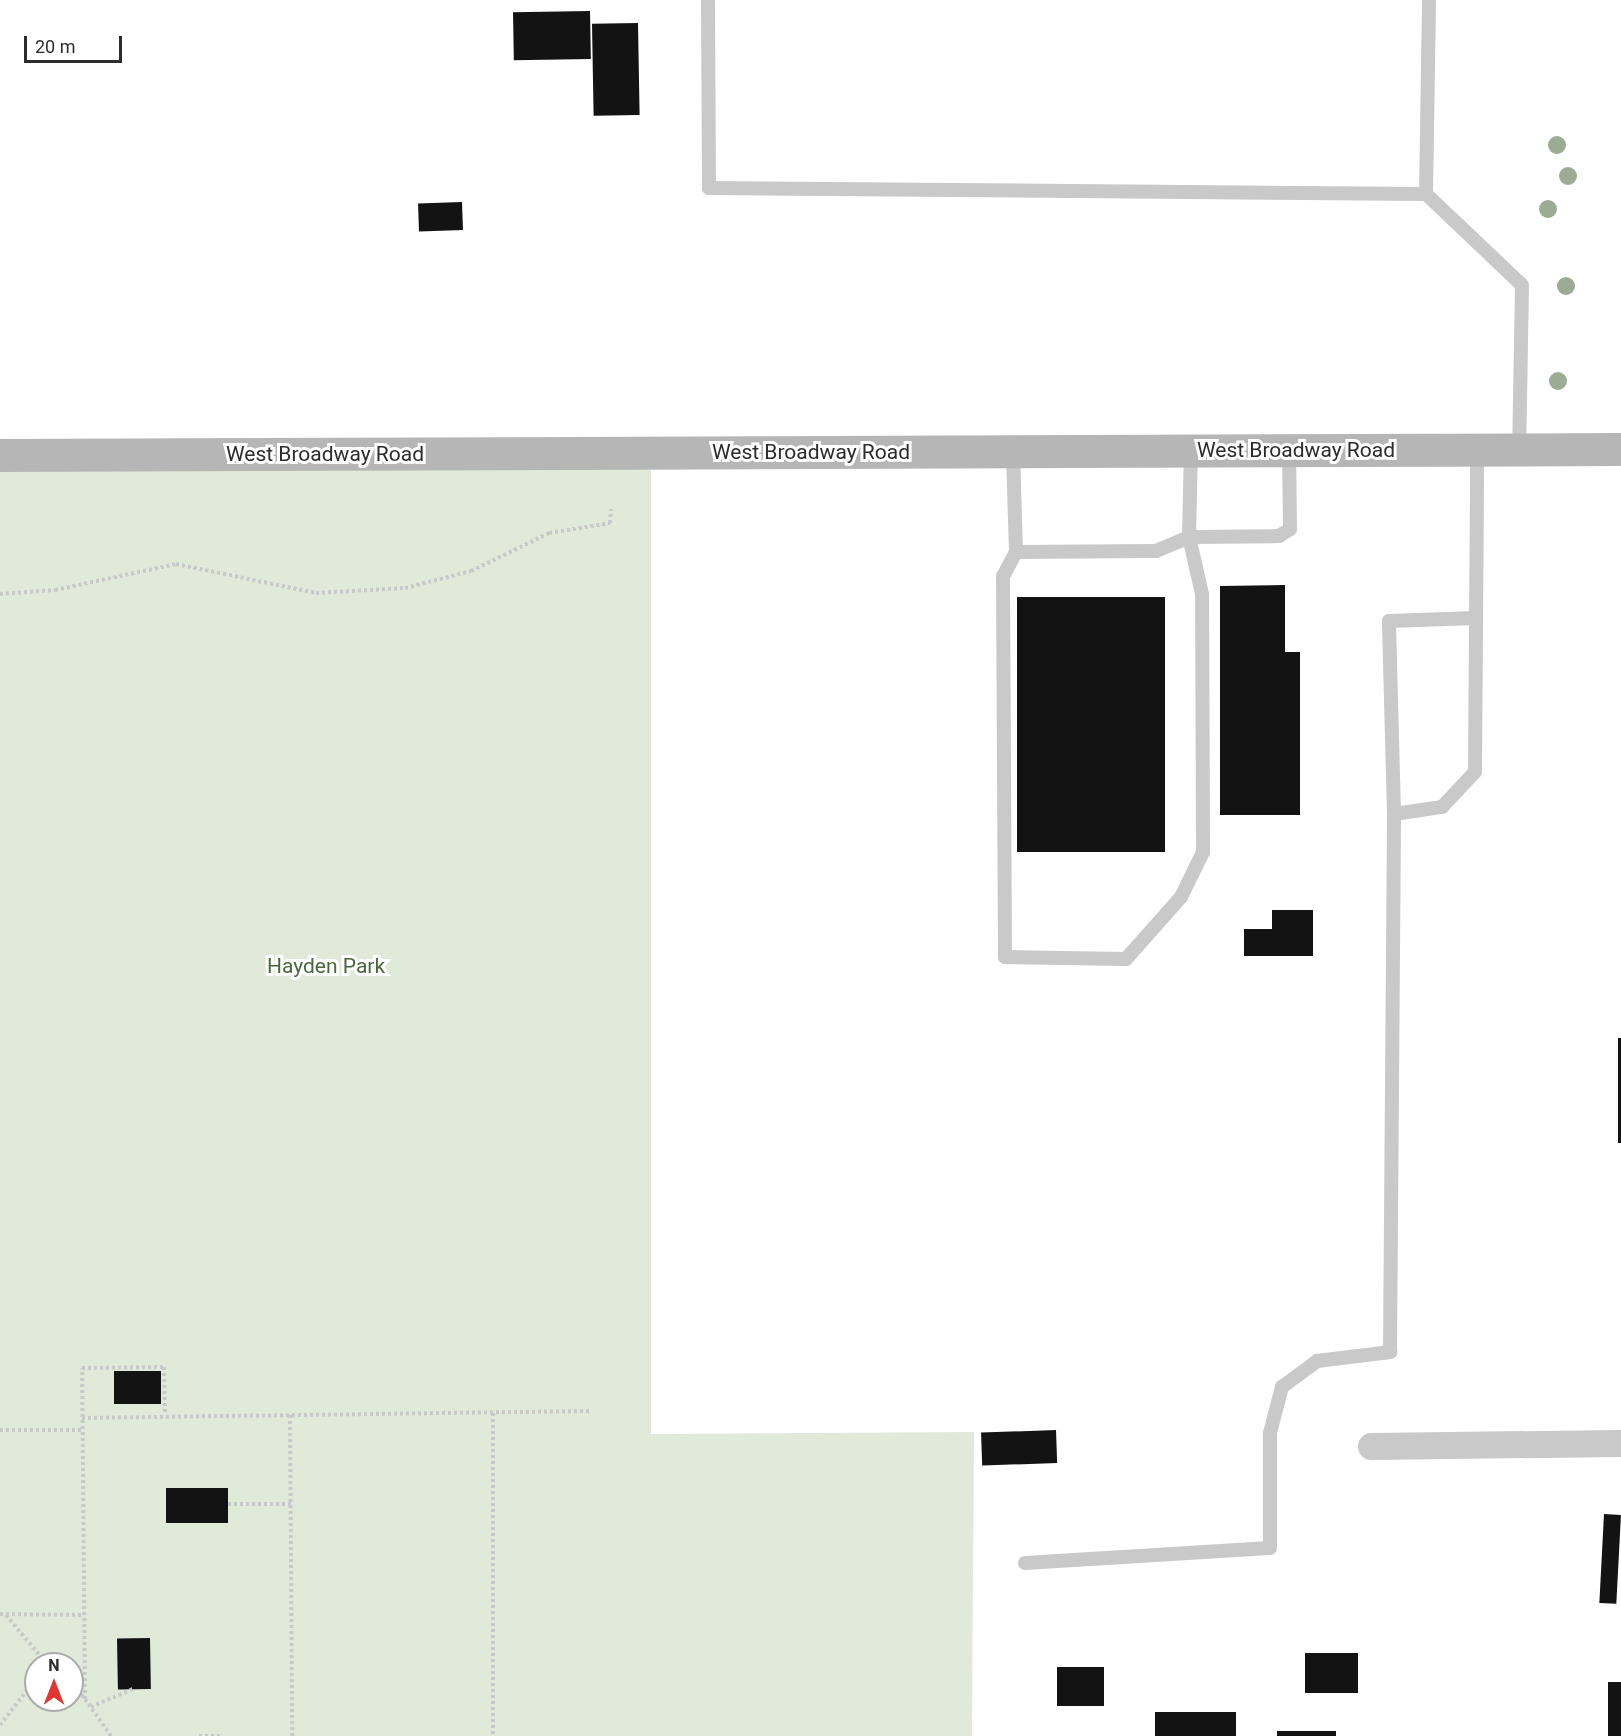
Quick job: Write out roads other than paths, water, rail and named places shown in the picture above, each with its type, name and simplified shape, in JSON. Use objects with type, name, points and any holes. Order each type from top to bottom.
[{"type":"main road","name":"West Broadway Road","points":[[0,455],[1621,449]]},
{"type":"street","points":[[1371,1446],[1621,1443]]},
{"type":"lane","points":[[708,0],[709,188],[1426,194],[1522,285],[1519,449]]},
{"type":"lane","points":[[1426,194],[1429,0]]},
{"type":"lane","points":[[1395,814],[1442,807],[1475,772],[1478,449]]},
{"type":"lane","points":[[1014,451],[1016,552],[1003,576],[1005,957],[1126,959],[1181,897],[1203,852],[1202,594],[1189,537],[1191,450]]},
{"type":"lane","points":[[1016,552],[1156,551],[1189,537],[1279,536],[1290,529],[1289,450]]},
{"type":"lane","points":[[1025,1563],[1270,1548],[1270,1433],[1282,1387],[1317,1361],[1390,1352],[1395,814],[1389,621],[1476,618]]},
{"type":"park label","name":"Hayden Park","points":[[326,966]]}]
